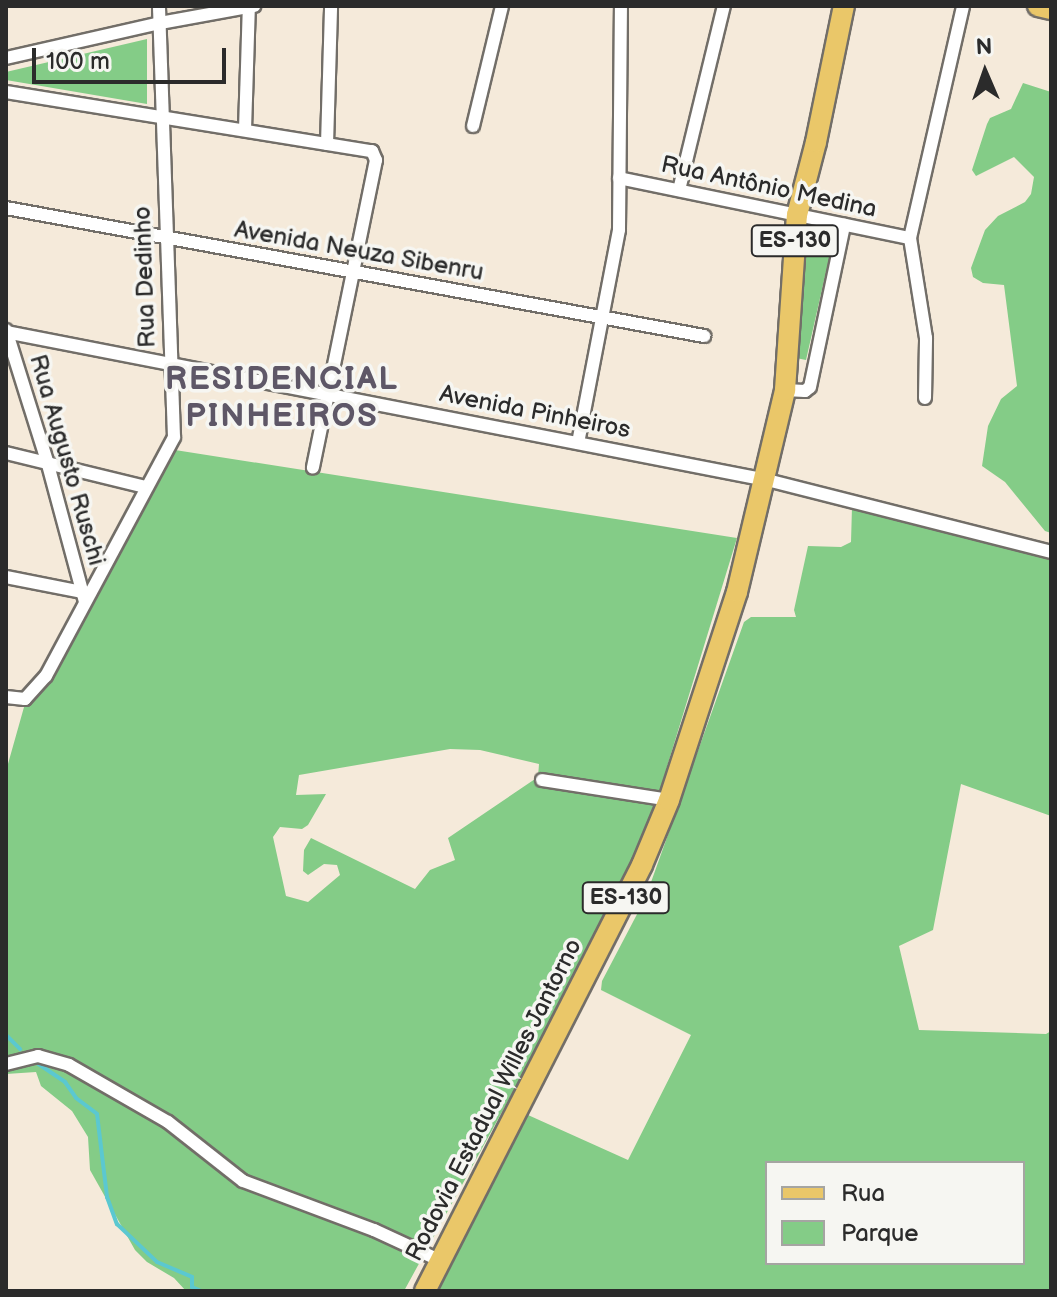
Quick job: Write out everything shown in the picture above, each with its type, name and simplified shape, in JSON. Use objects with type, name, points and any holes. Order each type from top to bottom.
[{"type":"main road","name":"ES-130","points":[[767,480],[785,390],[797,215],[816,142],[844,6]]},
{"type":"main road","points":[[1038,6],[1051,9]]},
{"type":"main road","name":"Rodovia Estadual Willes Jantorno","points":[[425,1291],[580,993],[642,865],[669,800],[737,592],[767,480]]},
{"type":"street","name":"Rua Dedinho","points":[[6,697],[25,699],[46,676],[83,597],[174,437],[159,6]]},
{"type":"street","points":[[6,58],[251,6],[245,130]]},
{"type":"street","points":[[327,144],[331,6]]},
{"type":"street","points":[[473,126],[502,6]]},
{"type":"street","points":[[578,443],[619,230],[621,6]]},
{"type":"street","points":[[679,190],[724,6]]},
{"type":"street","points":[[925,398],[926,338],[910,238],[963,6]]},
{"type":"street","points":[[6,92],[368,149],[375,154],[355,272],[313,468]]},
{"type":"street","name":"Rua Antônio Medina","points":[[619,178],[910,238]]},
{"type":"street","name":"Avenida Neuza Sibenru","points":[[6,208],[166,240],[704,336]]},
{"type":"street","points":[[785,390],[805,391],[810,387],[844,225]]},
{"type":"street","name":"Avenida Pinheiros","points":[[6,332],[767,480],[1051,552]]},
{"type":"street","name":"Rua Augusto Ruschi","points":[[6,332],[47,461],[83,597]]},
{"type":"street","points":[[6,453],[146,487]]},
{"type":"street","points":[[6,577],[83,597]]},
{"type":"street","points":[[542,780],[669,800]]},
{"type":"street","points":[[6,1064],[38,1056],[69,1065],[168,1122],[243,1181],[374,1230],[441,1261]]},
{"type":"green space","points":[[147,39],[147,104],[6,80],[6,72]]},
{"type":"green space","points":[[1023,83],[1051,92],[1051,533],[1045,531],[1005,482],[982,466],[988,426],[1001,399],[1017,386],[1004,285],[983,283],[973,277],[971,268],[985,230],[998,216],[1025,202],[1031,194],[1034,177],[1014,157],[976,176],[972,170],[990,118],[1011,109]]},
{"type":"green space","points":[[809,226],[835,232],[806,360],[796,358]]},
{"type":"green space","points":[[175,450],[737,538],[659,793],[662,801],[607,932],[537,1048],[404,1291],[186,1291],[174,1278],[147,1262],[135,1250],[90,1170],[88,1137],[72,1111],[41,1086],[36,1072],[6,1074],[6,771],[26,700],[46,685],[92,593]],"holes":[[[450,749],[480,750],[539,764],[538,777],[448,838],[455,860],[430,870],[415,889],[311,838],[304,850],[303,871],[308,875],[324,864],[337,865],[340,875],[308,902],[286,896],[273,837],[280,827],[302,829],[308,825],[326,794],[296,795],[299,775]]]},
{"type":"green space","points":[[852,507],[960,529],[1051,558],[1051,816],[961,784],[933,930],[899,946],[919,1030],[1046,1034],[1051,1031],[1051,1291],[432,1291],[528,1115],[628,1160],[691,1035],[601,990],[602,981],[645,899],[744,622],[751,617],[796,617],[794,610],[808,546],[841,547],[851,542]]},
{"type":"waterway","points":[[6,1035],[20,1049]]},
{"type":"waterway","points":[[37,1063],[65,1082],[76,1098],[97,1114],[107,1197],[117,1224],[157,1262],[192,1277],[192,1287],[201,1291]]},
{"type":"district","name":"RESIDENCIAL PINHEIROS","points":[[282,400]]}]
